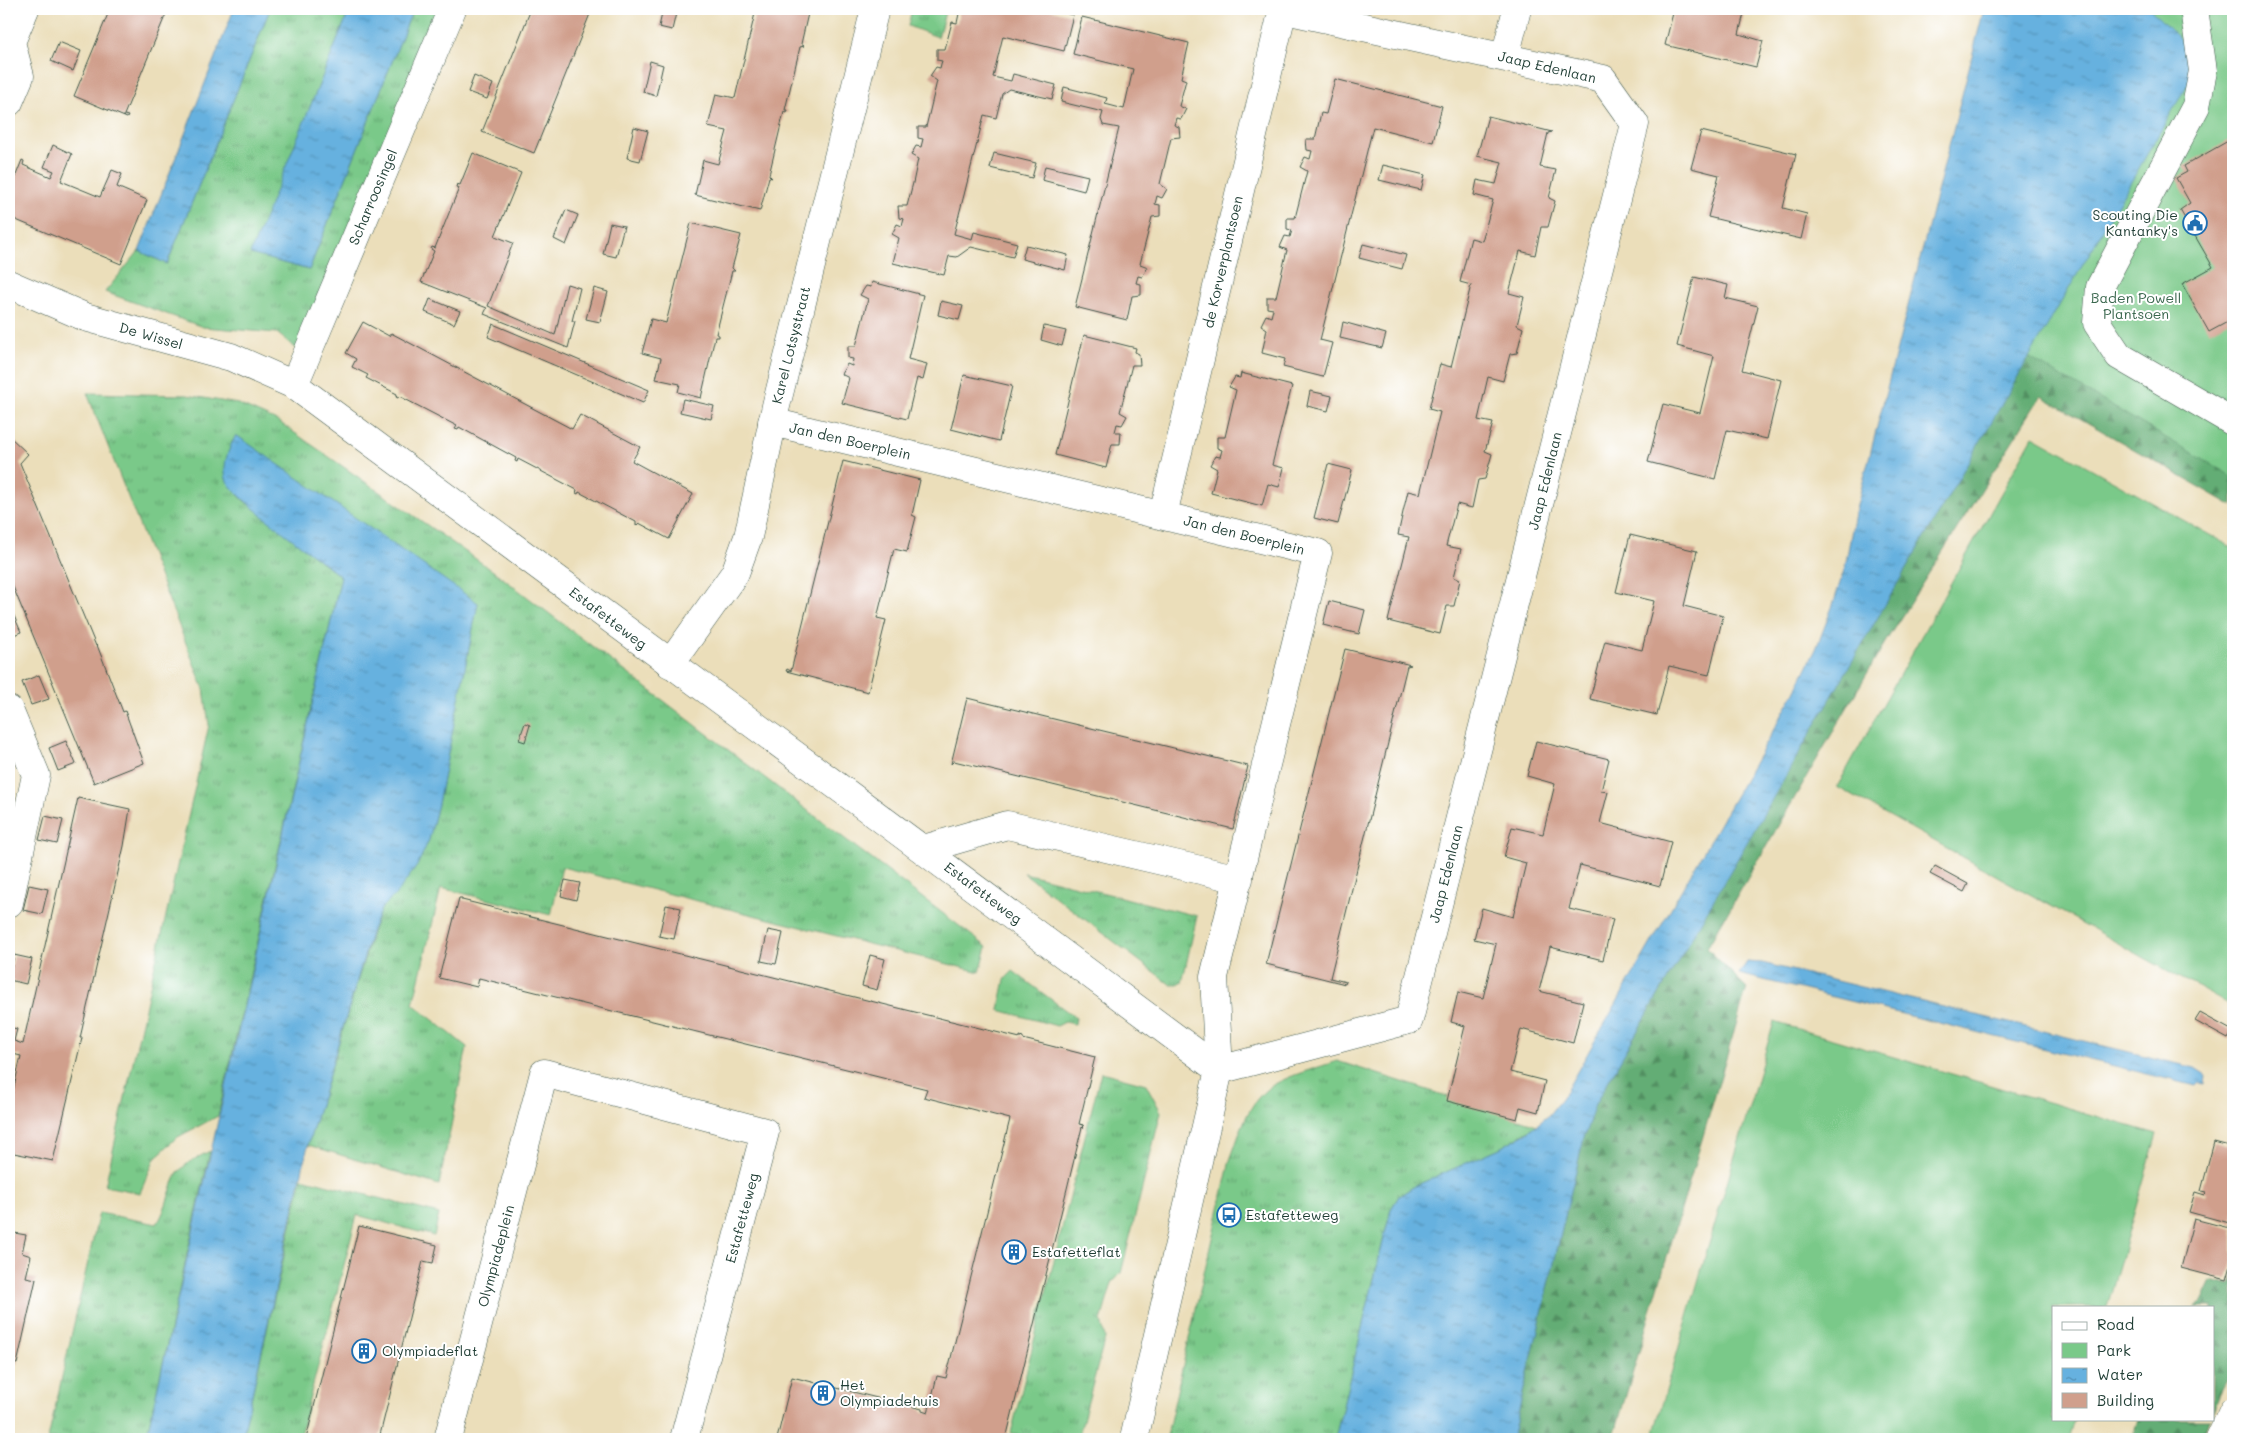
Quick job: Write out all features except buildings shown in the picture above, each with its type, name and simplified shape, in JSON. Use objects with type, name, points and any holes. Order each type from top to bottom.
[{"type":"street","points":[[9,102],[20,76],[11,42],[25,9]]},
{"type":"street","name":"Scharroosingel","points":[[294,385],[452,9]]},
{"type":"street","name":"Karel Lotsystraat","points":[[670,664],[735,573],[748,537],[772,422],[875,9]]},
{"type":"street","name":"Jaap Edenlaan","points":[[1219,1070],[1409,1020],[1635,124],[1603,79],[1282,9]]},
{"type":"street","name":"de Korverplantsoen","points":[[1163,515],[1282,9]]},
{"type":"street","points":[[1505,57],[1517,9]]},
{"type":"street","points":[[2194,9],[2203,71],[2196,106],[2100,287],[2097,323],[2119,356],[2233,422]]},
{"type":"street","name":"De Wissel","points":[[9,284],[86,317],[232,357],[294,385]]},
{"type":"street","name":"Estafetteweg","points":[[294,385],[670,664],[924,849],[1219,1070]]},
{"type":"street","name":"Jan den Boerplein","points":[[772,422],[1318,553],[1214,977],[1219,1070]]},
{"type":"street","points":[[9,710],[36,775],[9,903]]},
{"type":"street","name":"Estafetteweg","points":[[924,849],[1007,825],[1239,879]]},
{"type":"street","points":[[1134,1439],[1219,1070]]},
{"type":"street","name":"Estafetteweg","points":[[544,1073],[765,1132],[684,1439]]},
{"type":"street","name":"Olympiadeplein","points":[[448,1439],[544,1073]]},
{"type":"street","points":[[2220,1439],[2233,1411]]},
{"type":"green space","points":[[270,9],[350,9],[251,254],[309,270],[413,9],[443,9],[305,356],[277,333],[203,327],[105,292],[139,251],[167,264]]},
{"type":"green space","points":[[912,9],[946,9],[938,37],[908,26]]},
{"type":"green space","name":"Baden Powell Plantsoen","points":[[2123,9],[2233,9],[2233,477],[2004,343]]},
{"type":"green space","points":[[2233,9],[2233,506],[2041,396],[1886,641],[1707,948],[1747,988],[1613,1439],[1512,1439],[1584,1137],[1595,1104],[2154,139]]},
{"type":"green space","points":[[87,393],[187,395],[238,404],[279,422],[496,573],[987,947],[980,972],[562,867],[551,915],[441,888],[413,1004],[467,1047],[439,1185],[308,1145],[381,909],[396,894],[429,840],[438,804],[478,603],[226,480],[242,499],[341,577],[218,1116],[176,1138],[155,1158],[140,1193],[105,1186],[209,725],[204,689]]},
{"type":"green space","points":[[2033,436],[2233,548],[2233,1007],[1837,787]]},
{"type":"green space","points":[[1024,873],[1197,916],[1182,983],[1171,985]]},
{"type":"green space","points":[[1013,971],[1076,1018],[1075,1024],[1065,1022],[1057,1026],[999,1010],[1005,979]]},
{"type":"green space","points":[[1774,1022],[2157,1134],[2107,1306],[2052,1306],[2052,1420],[2074,1420],[2068,1439],[1652,1439]]},
{"type":"green space","points":[[1337,1061],[1537,1125],[1500,1148],[1415,1186],[1399,1196],[1391,1209],[1335,1439],[1166,1439],[1230,1160],[1246,1118],[1258,1098],[1275,1084],[1297,1074]]},
{"type":"green space","points":[[1101,1072],[1146,1084],[1161,1112],[1121,1273],[1112,1283],[1101,1321],[1105,1338],[1078,1439],[1041,1439],[1011,1433]]},
{"type":"green space","points":[[210,1151],[146,1439],[48,1439],[99,1213],[157,1224],[178,1173],[189,1163]]},
{"type":"green space","points":[[302,1178],[439,1214],[434,1236],[357,1215],[299,1439],[242,1439]]},
{"type":"green space","points":[[2233,1275],[2233,1370],[2214,1409],[2214,1306],[2197,1306],[2202,1303],[2212,1281],[2230,1286]]},
{"type":"green space","points":[[2138,1420],[2210,1420],[2203,1439],[2132,1439]]},
{"type":"water","points":[[234,9],[270,9],[167,264],[139,251]]},
{"type":"water","points":[[350,9],[413,9],[309,270],[250,254]]},
{"type":"water","points":[[1984,9],[2150,9],[2182,41],[2196,70],[1595,1104],[1584,1137],[1512,1439],[1335,1439],[1391,1209],[1399,1196],[1415,1186],[1500,1148],[1526,1133],[1547,1117],[1562,1098],[1794,694],[1816,649],[1845,567],[1855,513]]},
{"type":"water","points":[[236,435],[478,603],[438,804],[429,840],[417,866],[396,894],[381,909],[372,930],[308,1145],[242,1439],[146,1439],[341,577],[244,500],[232,488],[226,479],[225,468],[229,451]]},
{"type":"water","points":[[1747,962],[1762,963],[2195,1068],[2206,1075],[2205,1084],[2199,1083],[2196,1086],[1739,974]]},
{"type":"place","name":"Scouting Die Kantanky's","points":[[2195,223]]},
{"type":"place","name":"Estafetteweg","points":[[1229,1215]]},
{"type":"place","name":"Estafetteflat","points":[[1014,1252]]},
{"type":"place","name":"Olympiadeflat","points":[[364,1351]]},
{"type":"place","name":"Het Olympiadehuis","points":[[823,1393]]}]
